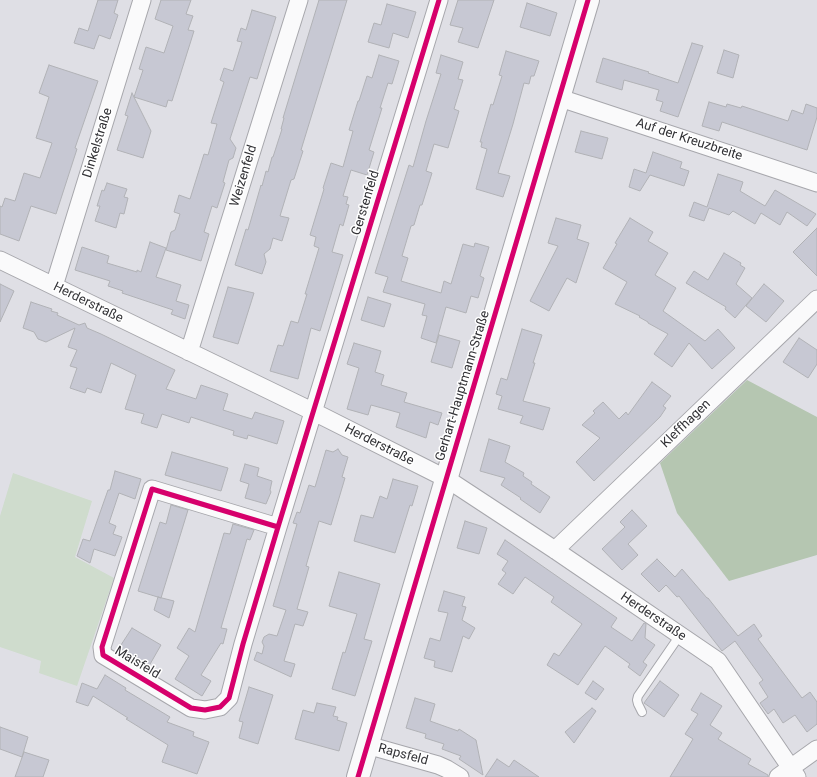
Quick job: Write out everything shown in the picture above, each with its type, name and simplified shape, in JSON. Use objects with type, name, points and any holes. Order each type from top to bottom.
[{"type":"street","name":"Dinkelstraße","points":[[54,286],[142,0]]},
{"type":"street","name":"Weizenfeld","points":[[189,352],[298,0]]},
{"type":"street","name":"Gerstenfeld","points":[[314,412],[439,0]]},
{"type":"street","name":"Gerhart-Hauptmann-Straße","points":[[358,777],[588,0]]},
{"type":"street","name":"Auf der Kreuzbreite","points":[[560,98],[817,183]]},
{"type":"street","name":"Herderstraße","points":[[0,260],[314,412],[447,479],[555,550],[718,661],[789,774]]},
{"type":"street","name":"Kleffhagen","points":[[555,550],[817,299]]},
{"type":"street","name":"Maisfeld","points":[[278,527],[152,489],[102,647],[103,655],[192,708],[205,710],[220,707],[229,698],[243,644],[314,412]]},
{"type":"street","name":"Rapsfeld","points":[[367,745],[438,765],[460,777]]},
{"type":"street","points":[[789,774],[817,749]]},
{"type":"lane","points":[[642,712],[637,700],[638,696],[680,636]]},
{"type":"green space","points":[[747,380],[817,417],[817,555],[729,581],[677,513],[660,463]]},
{"type":"green space","points":[[13,473],[92,501],[75,557],[114,578],[77,686],[39,673],[41,661],[0,647],[0,516]]},
{"type":"building","points":[[98,0],[118,0],[114,13],[118,15],[110,39],[99,35],[94,49],[74,43],[79,28],[88,31]]},
{"type":"building","points":[[161,0],[191,0],[186,14],[193,16],[188,30],[194,31],[172,101],[168,100],[166,107],[134,97],[143,70],[139,69],[146,47],[164,53],[173,26],[155,19]]},
{"type":"building","points":[[319,0],[347,0],[301,150],[303,151],[294,179],[291,180],[280,216],[289,218],[282,241],[273,238],[270,249],[264,254],[266,262],[262,274],[235,265],[246,229],[248,230],[261,185],[262,186],[266,171],[268,172],[282,129],[283,118]]},
{"type":"building","points":[[458,0],[494,0],[478,48],[458,42],[463,28],[450,25]]},
{"type":"building","points":[[527,3],[557,13],[550,36],[520,27]]},
{"type":"building","points":[[387,4],[416,12],[408,38],[393,33],[389,48],[368,42],[374,23],[381,25]]},
{"type":"building","points":[[252,10],[276,17],[257,79],[250,77],[230,139],[236,148],[233,158],[229,160],[223,182],[225,183],[217,208],[212,206],[204,232],[209,234],[201,261],[166,250],[171,232],[175,230],[180,214],[174,212],[179,195],[190,199],[204,154],[208,155],[217,124],[211,123],[224,82],[220,80],[224,68],[233,71],[242,42],[237,41],[241,28],[246,30]]},
{"type":"building","points":[[692,43],[703,46],[678,117],[660,111],[663,102],[656,100],[659,90],[624,80],[622,90],[596,82],[603,58],[649,72],[648,73],[678,83]]},
{"type":"building","points":[[724,50],[739,55],[733,78],[717,73]]},
{"type":"building","points":[[506,51],[539,61],[534,76],[531,76],[529,84],[524,83],[498,173],[510,176],[503,197],[476,189],[487,149],[481,147],[482,142],[480,142],[491,104],[493,105],[502,76],[499,75]]},
{"type":"building","points":[[379,55],[399,61],[392,84],[388,83],[380,108],[382,108],[369,150],[374,152],[367,175],[351,170],[343,196],[348,197],[346,204],[349,205],[343,226],[340,224],[332,252],[343,255],[320,331],[311,328],[298,379],[270,371],[278,345],[283,346],[291,321],[298,323],[319,248],[314,246],[316,237],[310,235],[324,189],[323,188],[331,163],[343,167],[353,131],[349,130],[358,101],[367,76],[372,78]]},
{"type":"building","points":[[441,55],[463,62],[458,79],[463,80],[454,109],[459,111],[448,148],[434,144],[426,171],[432,173],[422,205],[420,205],[414,225],[411,226],[402,256],[408,258],[401,281],[441,293],[444,281],[451,284],[463,244],[474,247],[475,243],[489,247],[480,276],[484,278],[478,298],[471,296],[466,313],[446,307],[436,343],[421,338],[427,316],[422,315],[425,304],[383,292],[388,277],[375,273],[409,165],[413,167],[441,74],[436,73]]},
{"type":"building","points":[[49,65],[98,81],[75,148],[77,149],[56,214],[31,206],[19,241],[0,234],[0,206],[2,207],[5,198],[15,201],[24,173],[40,178],[52,143],[36,138],[49,97],[39,93]]},
{"type":"building","points":[[132,93],[151,131],[143,158],[117,150],[128,116],[125,115]]},
{"type":"building","points":[[709,102],[726,107],[727,104],[741,108],[742,106],[788,121],[792,110],[803,114],[806,104],[817,108],[817,117],[807,150],[722,122],[719,131],[702,126]]},
{"type":"building","points":[[581,131],[608,138],[602,159],[575,152]]},
{"type":"building","points":[[653,152],[682,162],[680,168],[689,171],[684,186],[650,175],[640,191],[629,187],[634,169],[646,173]]},
{"type":"building","points":[[718,174],[743,182],[740,191],[765,206],[775,190],[816,214],[807,226],[787,212],[780,225],[761,213],[755,224],[733,211],[729,215],[709,208],[704,221],[689,216],[694,202],[707,207]]},
{"type":"building","points":[[107,183],[127,189],[124,197],[128,198],[124,214],[120,213],[116,228],[95,221],[100,206],[97,206],[102,190],[104,191]]},
{"type":"building","points":[[556,218],[581,225],[577,239],[589,243],[576,283],[567,278],[549,311],[530,301],[558,246],[548,243]]},
{"type":"building","points":[[630,218],[653,232],[648,241],[668,253],[655,275],[676,288],[663,311],[705,341],[718,329],[735,348],[712,369],[689,343],[672,367],[654,354],[668,334],[648,323],[639,317],[640,316],[615,304],[627,282],[603,268],[617,244],[615,243]]},
{"type":"building","points":[[817,228],[817,276],[793,252]]},
{"type":"building","points":[[150,242],[166,248],[156,277],[181,285],[176,301],[189,305],[185,319],[171,314],[173,310],[122,293],[123,291],[108,286],[110,281],[75,270],[82,247],[109,256],[107,263],[141,272]]},
{"type":"building","points":[[724,253],[741,263],[740,265],[745,268],[736,284],[752,298],[735,318],[725,309],[726,307],[686,283],[694,271],[708,280]]},
{"type":"building","points":[[0,284],[14,291],[0,322]]},
{"type":"building","points":[[764,284],[784,301],[766,322],[746,306]]},
{"type":"building","points":[[228,287],[254,293],[238,344],[213,337]]},
{"type":"building","points":[[368,297],[391,304],[384,327],[361,320]]},
{"type":"building","points":[[31,302],[52,309],[51,311],[58,313],[57,315],[79,325],[85,323],[87,328],[175,370],[166,389],[196,399],[201,385],[228,394],[223,410],[252,419],[255,412],[284,421],[277,444],[248,435],[247,439],[233,435],[234,431],[191,417],[189,423],[162,414],[157,428],[141,423],[144,414],[125,409],[136,375],[111,363],[101,393],[87,388],[85,393],[70,388],[77,368],[70,366],[77,350],[68,347],[75,328],[46,342],[38,339],[34,332],[23,328]]},
{"type":"building","points":[[522,329],[542,335],[523,401],[550,408],[543,430],[520,423],[523,416],[498,409],[502,396],[496,394],[501,378],[507,380]]},
{"type":"building","points":[[439,335],[460,341],[452,368],[431,362]]},
{"type":"building","points":[[799,338],[817,350],[817,364],[808,378],[783,362]]},
{"type":"building","points":[[354,343],[381,351],[375,372],[384,375],[381,385],[407,393],[404,402],[442,413],[438,425],[430,422],[426,438],[396,427],[400,413],[371,405],[368,415],[347,409],[359,368],[347,364]]},
{"type":"building","points":[[652,382],[671,396],[663,406],[666,408],[660,417],[594,481],[576,462],[600,438],[582,425],[595,413],[593,411],[603,402],[619,419],[626,412],[628,415]]},
{"type":"building","points":[[489,439],[510,446],[505,462],[524,473],[523,476],[532,482],[531,484],[550,497],[540,513],[501,485],[505,478],[480,471]]},
{"type":"building","points":[[338,449],[342,455],[348,457],[342,477],[345,478],[331,525],[319,521],[306,566],[309,567],[297,609],[308,612],[303,626],[295,624],[284,661],[295,664],[291,677],[254,660],[257,652],[262,654],[264,646],[262,642],[264,637],[269,634],[277,636],[286,610],[273,606],[297,524],[293,523],[297,512],[300,513],[309,485],[315,487],[326,450],[333,452]]},
{"type":"building","points":[[172,452],[228,468],[221,491],[165,475]]},
{"type":"building","points":[[245,464],[259,468],[257,476],[272,481],[271,492],[266,504],[245,498],[249,484],[240,481]]},
{"type":"building","points":[[115,471],[141,479],[135,499],[119,493],[109,523],[116,526],[113,534],[122,537],[115,556],[94,549],[90,563],[77,556],[83,539],[90,541],[108,490],[110,490]]},
{"type":"building","points":[[393,479],[418,486],[412,506],[410,505],[395,553],[354,541],[361,515],[373,518],[380,496],[387,499]]},
{"type":"building","points":[[171,505],[188,510],[161,598],[138,591],[160,522],[166,524]]},
{"type":"building","points":[[632,510],[647,526],[628,544],[638,555],[622,570],[602,549],[625,527],[620,522]]},
{"type":"building","points":[[465,521],[487,528],[479,554],[457,548]]},
{"type":"building","points":[[233,524],[254,530],[250,540],[247,539],[221,628],[227,629],[223,644],[221,643],[201,675],[211,681],[202,696],[175,679],[189,656],[177,648],[189,628],[195,632],[224,533],[230,534]]},
{"type":"building","points":[[505,540],[617,618],[611,627],[632,641],[644,623],[646,624],[645,638],[655,645],[643,662],[647,665],[640,676],[628,667],[630,664],[605,646],[578,685],[547,665],[554,653],[559,656],[582,624],[551,602],[554,597],[525,577],[513,594],[498,584],[506,573],[502,570],[508,561],[497,554]]},
{"type":"building","points":[[657,559],[675,577],[682,569],[708,598],[738,636],[754,624],[762,636],[758,639],[802,698],[810,692],[817,702],[817,724],[807,732],[795,715],[783,723],[774,709],[768,714],[760,703],[768,697],[759,683],[763,680],[735,641],[722,651],[679,596],[677,597],[666,585],[659,592],[641,574]]},
{"type":"building","points":[[339,572],[380,584],[364,639],[372,641],[355,696],[332,689],[343,652],[345,653],[357,614],[329,606]]},
{"type":"building","points":[[444,591],[465,597],[462,606],[466,607],[462,620],[475,628],[469,639],[463,636],[452,672],[434,667],[435,661],[424,658],[430,638],[440,641],[448,613],[438,611]]},
{"type":"building","points":[[158,597],[174,601],[169,618],[154,610]]},
{"type":"building","points":[[132,628],[161,645],[149,666],[119,648]]},
{"type":"building","points":[[105,675],[126,688],[125,690],[170,717],[167,722],[194,732],[193,736],[209,742],[197,774],[162,762],[168,745],[126,719],[128,718],[93,696],[88,706],[76,702],[82,683],[97,689]]},
{"type":"building","points":[[593,681],[604,689],[596,700],[585,693]]},
{"type":"building","points":[[660,681],[679,695],[664,717],[644,703]]},
{"type":"building","points":[[249,687],[273,695],[258,744],[239,738],[243,722],[239,721]]},
{"type":"building","points":[[701,693],[722,706],[710,725],[722,733],[718,739],[751,759],[748,764],[768,775],[768,777],[670,777],[693,739],[685,734],[698,714],[691,710]]},
{"type":"building","points":[[415,698],[435,704],[430,721],[458,731],[459,729],[476,740],[483,775],[459,759],[461,756],[442,749],[444,744],[425,738],[426,734],[406,728]]},
{"type":"building","points":[[317,703],[336,707],[333,716],[338,717],[337,720],[347,723],[339,751],[295,739],[303,710],[314,713]]},
{"type":"building","points":[[592,708],[596,711],[574,743],[565,732]]},
{"type":"building","points":[[0,727],[28,737],[22,757],[0,749]]},
{"type":"building","points":[[24,752],[49,760],[43,777],[15,777]]},
{"type":"building","points":[[497,759],[509,767],[514,760],[539,777],[485,777]]},
{"type":"cycle path","points":[[278,527],[152,489],[102,647],[103,655],[191,708],[205,710],[220,707],[229,698],[243,644],[278,527],[439,0]]},
{"type":"cycle path","points":[[358,777],[588,0]]}]
